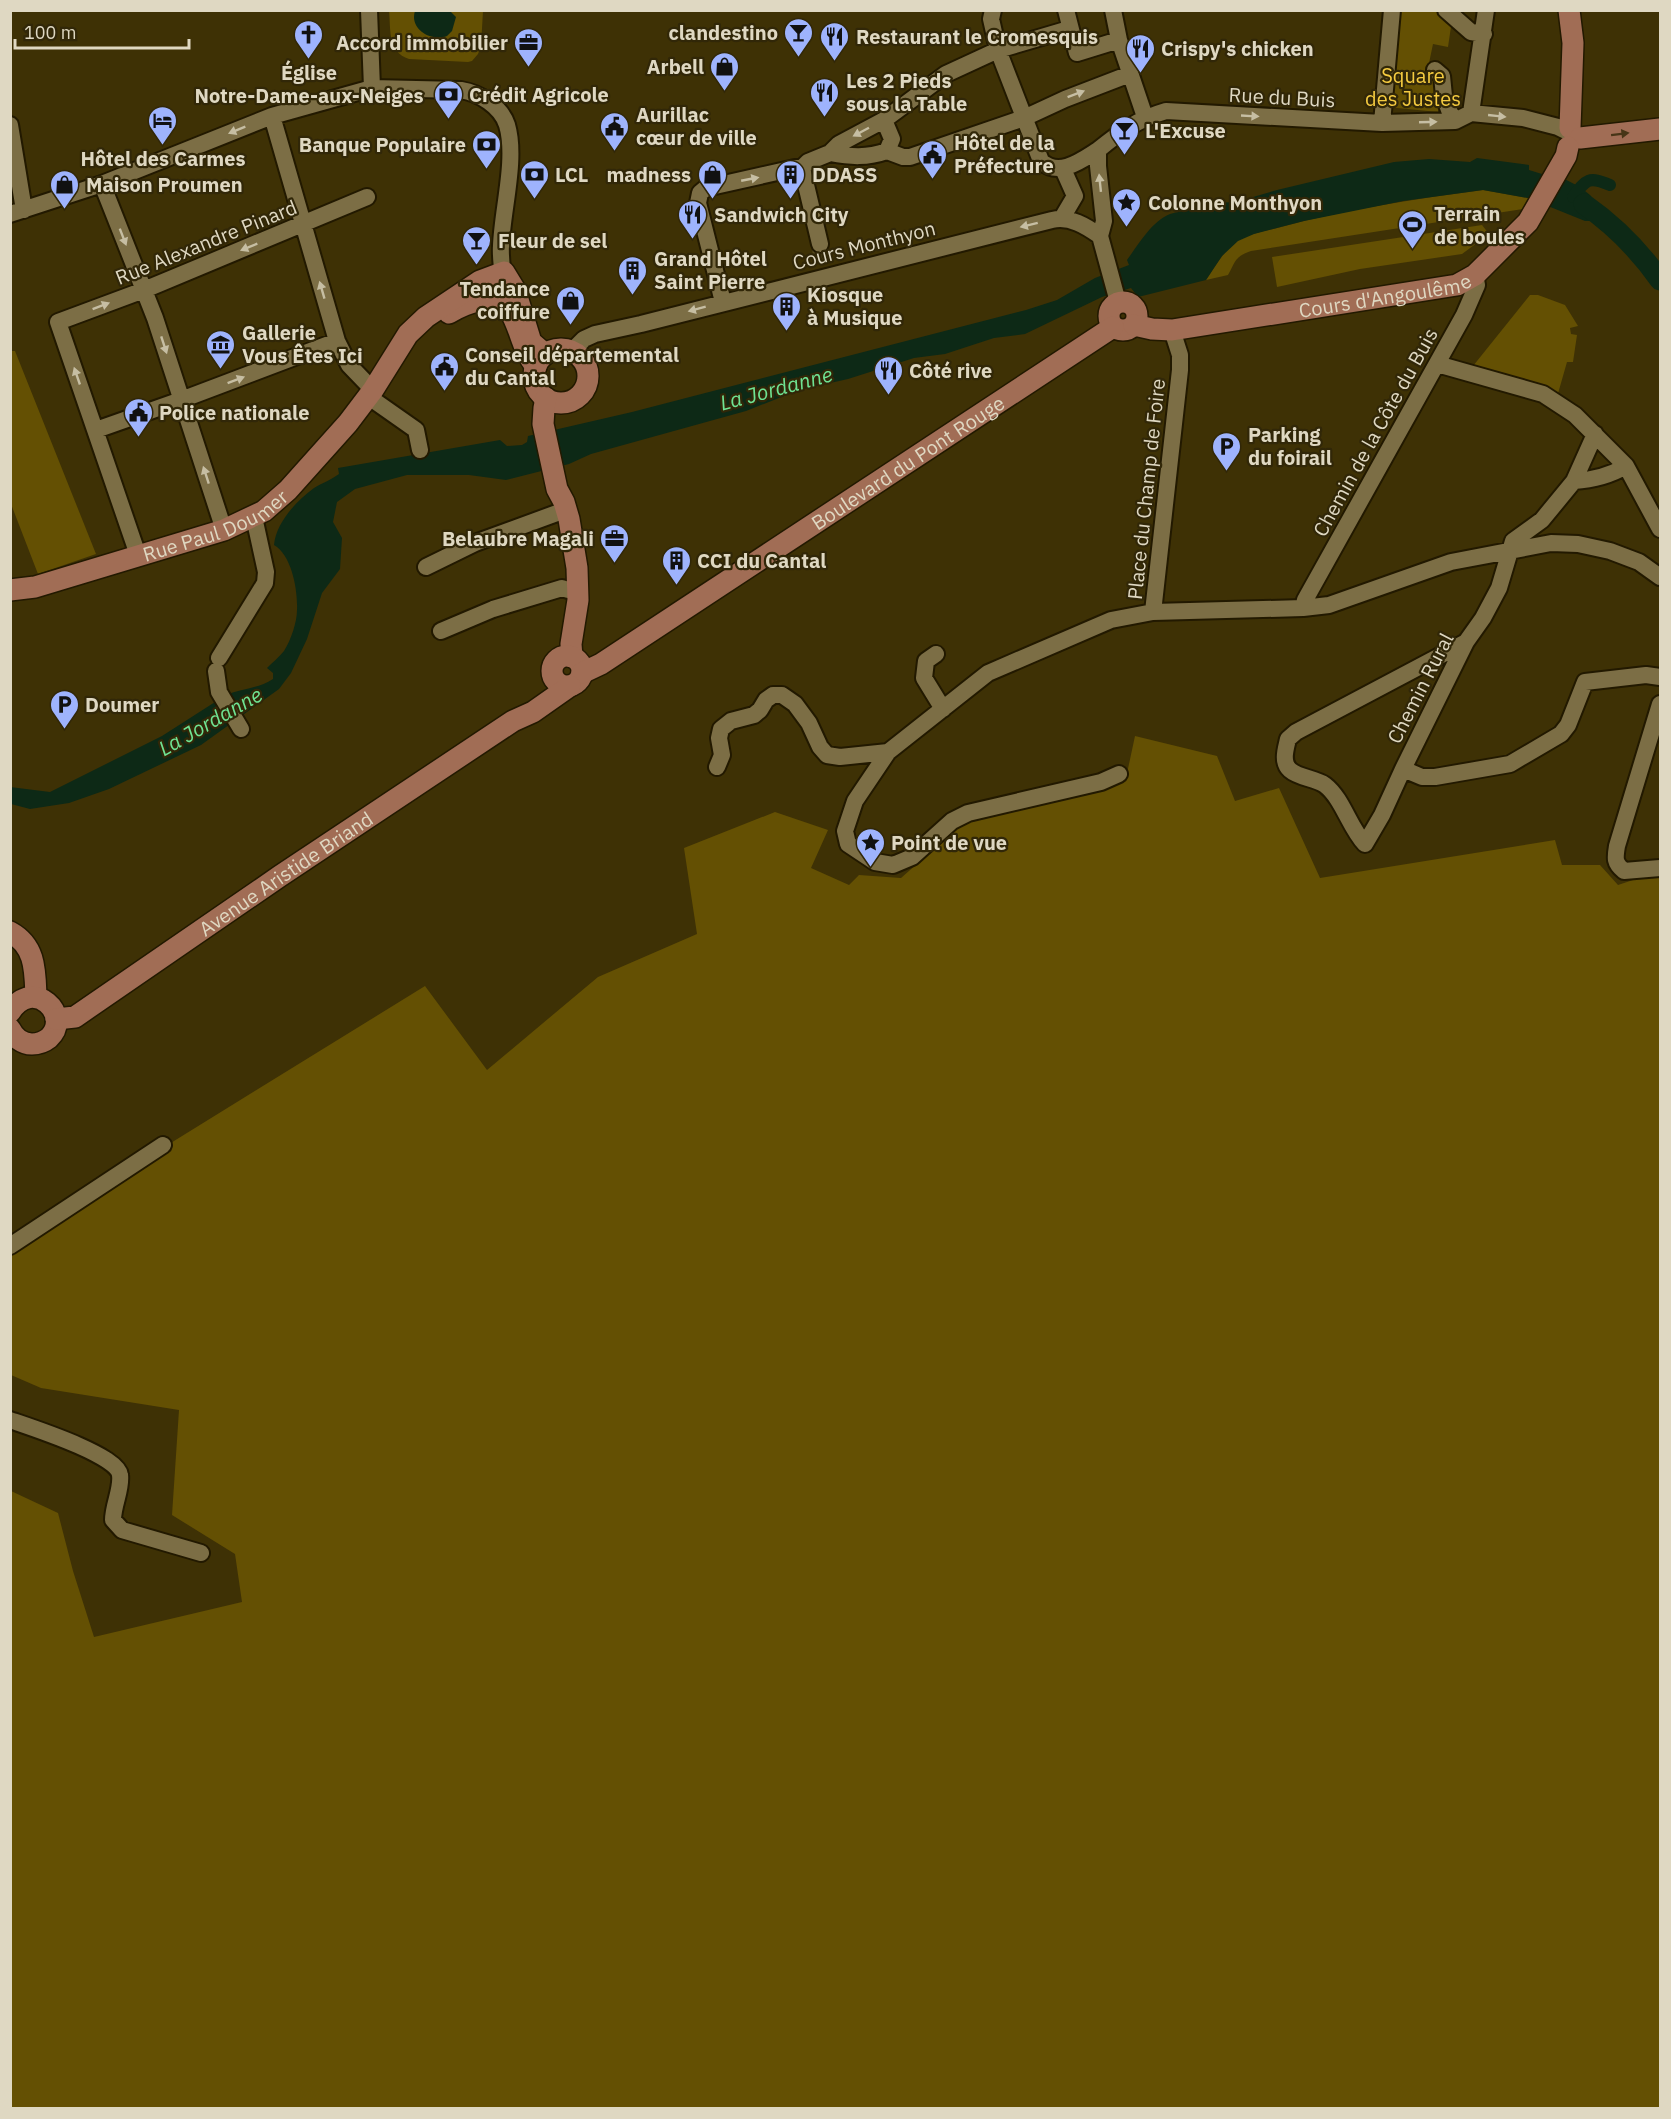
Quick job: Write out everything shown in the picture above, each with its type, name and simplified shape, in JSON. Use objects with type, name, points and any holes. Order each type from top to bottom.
[{"type":"main road","points":[[1569,10],[1573,43],[1570,136],[1660,129]]},
{"type":"main road","name":"Cours d'Angoulême","points":[[1134,324],[1152,329],[1172,330],[1457,285],[1475,276],[1528,222],[1566,156],[1570,136]]},
{"type":"main road","points":[[504,272],[515,290],[531,342],[541,360]]},
{"type":"main road","name":"Rue Paul Doumer","points":[[371,393],[408,334],[426,317],[480,281],[504,272]]},
{"type":"main road","points":[[1117,299],[1129,303],[1136,310],[1134,324],[1126,330],[1117,329],[1110,323],[1108,313],[1117,299]]},
{"type":"main road","name":"Rue Paul Doumer","points":[[10,590],[35,587],[224,530],[254,518],[288,490],[425,331],[466,303],[485,301],[509,309]]},
{"type":"main road","points":[[509,309],[515,319],[526,354],[541,360]]},
{"type":"main road","name":"Boulevard du Pont Rouge","points":[[567,666],[610,658],[1113,327]]},
{"type":"main road","points":[[554,350],[572,351],[584,362],[587,369],[588,376],[583,391],[570,401],[562,403],[546,398],[540,392],[534,375],[541,360],[554,350]]},
{"type":"main road","points":[[546,398],[543,424],[562,511],[570,573],[578,600],[567,666]]},
{"type":"main road","name":"Avenue Aristide Briand","points":[[56,1019],[75,1017],[280,876],[513,721],[533,712],[567,666]]},
{"type":"main road","points":[[10,932],[28,947],[35,964],[19,1003],[50,1004],[56,1019],[52,1034],[40,1043],[33,1044],[13,1039]]},
{"type":"street","points":[[369,10],[372,88]]},
{"type":"street","points":[[993,10],[991,19],[998,50],[1041,161],[1046,165],[1063,169],[1084,215],[1085,225]]},
{"type":"street","points":[[1066,10],[1069,29],[1077,53],[1119,40]]},
{"type":"street","points":[[1113,10],[1119,40],[1145,117]]},
{"type":"street","points":[[1382,123],[1392,10]]},
{"type":"street","points":[[1446,10],[1471,32],[1484,34]]},
{"type":"street","points":[[1471,113],[1486,10]]},
{"type":"street","points":[[723,302],[698,203],[698,190],[802,168],[813,159],[835,149],[884,120],[946,74],[998,50],[1069,29]]},
{"type":"street","points":[[372,49],[383,71],[400,87]]},
{"type":"street","points":[[1435,70],[1442,76],[1444,96],[1453,121]]},
{"type":"street","points":[[835,149],[857,157],[873,156],[886,151],[910,157],[1024,118],[1065,99],[1130,74]]},
{"type":"street","points":[[10,125],[17,212],[102,184],[272,116],[372,88],[400,87],[472,92],[494,106],[506,123],[509,164],[500,248],[504,272],[503,282],[509,309]]},
{"type":"street","name":"Rue du Buis","points":[[1063,169],[1098,150],[1114,136],[1145,117],[1166,111],[1382,123],[1453,121],[1471,113],[1523,118],[1558,127],[1570,136]]},
{"type":"street","points":[[272,116],[337,341],[349,365],[371,393],[416,430],[420,450]]},
{"type":"street","points":[[884,120],[892,139],[886,151]]},
{"type":"street","points":[[1098,150],[1104,221],[1100,236],[1117,299]]},
{"type":"street","points":[[802,168],[820,252],[820,278]]},
{"type":"street","points":[[102,184],[155,318],[224,530]]},
{"type":"street","points":[[1075,196],[1062,218],[1085,225],[1100,236]]},
{"type":"street","name":"Rue Alexandre Pinard","points":[[96,430],[58,322],[144,290],[368,198]]},
{"type":"street","name":"Cours Monthyon","points":[[572,351],[584,339],[595,334],[1062,218]]},
{"type":"street","name":"Chemin de la Côte du Buis","points":[[1303,608],[1305,600],[1464,315],[1477,285],[1475,276]]},
{"type":"street","name":"Place du Champ de Foire","points":[[1172,330],[1180,355],[1180,370],[1153,612],[1303,608],[1329,605],[1451,562],[1551,543],[1578,544],[1610,551],[1639,562],[1660,577]]},
{"type":"street","points":[[138,555],[96,430],[337,341]]},
{"type":"street","points":[[1437,364],[1543,394],[1575,415],[1626,466],[1660,529]]},
{"type":"street","points":[[1510,551],[1513,541],[1542,520],[1574,481],[1595,434]]},
{"type":"street","points":[[1574,481],[1616,472],[1626,466]]},
{"type":"street","points":[[426,567],[475,543],[562,511]]},
{"type":"street","points":[[241,729],[219,692],[217,664],[265,583],[266,572],[254,518]]},
{"type":"street","name":"Chemin Rural","points":[[1466,642],[1296,732],[1287,739],[1284,761],[1290,770],[1324,784],[1335,796],[1355,832],[1365,844],[1466,642],[1483,618],[1499,588],[1510,551]]},
{"type":"street","points":[[441,631],[493,609],[562,588],[570,573]]},
{"type":"street","points":[[1119,774],[1101,782],[968,813],[952,821],[912,857],[893,865],[875,862],[848,844],[844,831],[855,801],[888,752],[988,673],[1111,620],[1153,612]]},
{"type":"street","points":[[936,654],[926,662],[924,678],[943,709]]},
{"type":"street","points":[[1403,769],[1422,777],[1435,777],[1510,764],[1561,734],[1568,725],[1585,682],[1646,675],[1660,677]]},
{"type":"street","points":[[717,767],[722,755],[719,738],[721,729],[731,721],[754,715],[773,695],[782,695],[795,704],[827,755],[840,757],[888,752]]},
{"type":"street","points":[[1660,704],[1615,859],[1624,871],[1660,868]]},
{"type":"street","points":[[10,1246],[163,1145]]},
{"type":"street","points":[[10,1419],[103,1456],[116,1467],[121,1476],[113,1520],[122,1530],[201,1553]]},
{"type":"green space","points":[[389,11],[483,11],[481,46],[478,54],[468,62],[409,59],[402,56],[392,40]]},
{"type":"green space","name":"Square des Justes","points":[[1398,11],[1442,11],[1452,20],[1448,47],[1433,44],[1428,68],[1438,89],[1438,112],[1387,107]]},
{"type":"green space","points":[[1483,190],[1528,198],[1523,209],[1251,251],[1238,258],[1228,275],[1206,280],[1232,245],[1253,234],[1356,210]]},
{"type":"green space","points":[[1482,225],[1489,234],[1462,254],[1360,269],[1277,287],[1272,257]]},
{"type":"green space","points":[[1530,295],[1538,295],[1565,305],[1578,326],[1570,328],[1571,334],[1577,335],[1573,362],[1567,362],[1557,397],[1469,371]]},
{"type":"green space","points":[[11,351],[15,351],[96,554],[38,574],[11,504]]},
{"type":"green space","points":[[1135,736],[1217,756],[1235,801],[1279,788],[1320,878],[1555,840],[1562,865],[1600,865],[1618,885],[1660,871],[1660,2108],[11,2108],[11,1491],[58,1513],[94,1637],[242,1602],[235,1554],[172,1515],[179,1410],[41,1388],[11,1375],[11,1252],[174,1141],[425,986],[487,1070],[598,977],[697,934],[684,848],[775,812],[828,830],[811,868],[849,885],[859,875],[901,878],[961,825],[1126,778]]},
{"type":"water","points":[[415,11],[450,11],[456,17],[452,31],[447,36],[441,37],[428,35],[415,23]]},
{"type":"water","points":[[1477,158],[1529,165],[1529,170],[1542,174],[1547,170],[1580,187],[1590,195],[1608,221],[1585,221],[1528,198],[1483,190],[1403,201],[1304,221],[1254,234],[1238,241],[1222,256],[1206,280],[1138,297],[1131,288],[1102,297],[1025,334],[994,338],[945,354],[914,358],[848,379],[799,390],[746,411],[591,454],[569,464],[506,480],[469,475],[407,475],[355,489],[337,502],[333,522],[342,538],[340,569],[322,593],[307,639],[291,673],[279,689],[201,745],[109,789],[69,803],[30,809],[11,804],[10,787],[50,792],[162,736],[226,695],[262,685],[273,679],[273,673],[267,668],[287,647],[295,625],[297,610],[293,574],[285,557],[274,545],[276,537],[283,521],[300,499],[339,474],[338,468],[500,440],[507,446],[522,445],[527,442],[528,436],[632,412],[1026,310],[1057,300],[1095,278],[1129,265],[1127,260],[1151,228],[1170,214],[1189,210],[1188,204],[1236,202],[1394,162],[1429,159],[1470,162]]},
{"type":"waterway","points":[[1573,197],[1588,181],[1610,185]]},
{"type":"waterway","name":"La Jordanne","points":[[1584,204],[1625,239],[1660,280]]},
{"type":"tunnel","points":[[820,244],[821,260]]},
{"type":"place","name":"clandestino","points":[[799,58]]},
{"type":"place","name":"Église Notre-Dame-aux-Neiges","points":[[309,60]]},
{"type":"place","name":"Restaurant le Cromesquis","points":[[835,62]]},
{"type":"place","name":"Accord immobilier","points":[[529,68]]},
{"type":"place","name":"Crispy's chicken","points":[[1140,74]]},
{"type":"place","name":"Arbell","points":[[725,92]]},
{"type":"place","name":"Les 2 Pieds sous la Table","points":[[825,118]]},
{"type":"place","name":"Crédit Agricole","points":[[448,120]]},
{"type":"place","name":"Hôtel des Carmes","points":[[163,146]]},
{"type":"place","name":"Aurillac cœur de ville","points":[[615,152]]},
{"type":"place","name":"L'Excuse","points":[[1124,156]]},
{"type":"place","name":"Banque Populaire","points":[[487,170]]},
{"type":"place","name":"Hôtel de la Préfecture","points":[[933,180]]},
{"type":"place","name":"LCL","points":[[534,200]]},
{"type":"place","name":"madness","points":[[712,200]]},
{"type":"place","name":"DDASS","points":[[791,200]]},
{"type":"place","name":"Maison Proumen","points":[[65,210]]},
{"type":"place","name":"Colonne Monthyon","points":[[1127,228]]},
{"type":"place","name":"Sandwich City","points":[[693,240]]},
{"type":"place","name":"Terrain de boules","points":[[1413,250]]},
{"type":"place","name":"Fleur de sel","points":[[477,266]]},
{"type":"place","name":"Grand Hôtel Saint Pierre","points":[[633,296]]},
{"type":"place","name":"Tendance coiffure","points":[[571,326]]},
{"type":"place","name":"Kiosque à Musique","points":[[786,332]]},
{"type":"place","name":"Gallerie Vous Êtes Ici","points":[[221,370]]},
{"type":"place","name":"Conseil départemental du Cantal","points":[[444,392]]},
{"type":"place","name":"Côté rive","points":[[888,396]]},
{"type":"place","name":"Police nationale","points":[[138,438]]},
{"type":"place","name":"Parking du foirail","points":[[1227,472]]},
{"type":"place","name":"Belaubre Magali","points":[[615,564]]},
{"type":"place","name":"CCI du Cantal","points":[[676,586]]},
{"type":"place","name":"Doumer","points":[[64,730]]},
{"type":"place","name":"Point de vue","points":[[870,868]]}]
